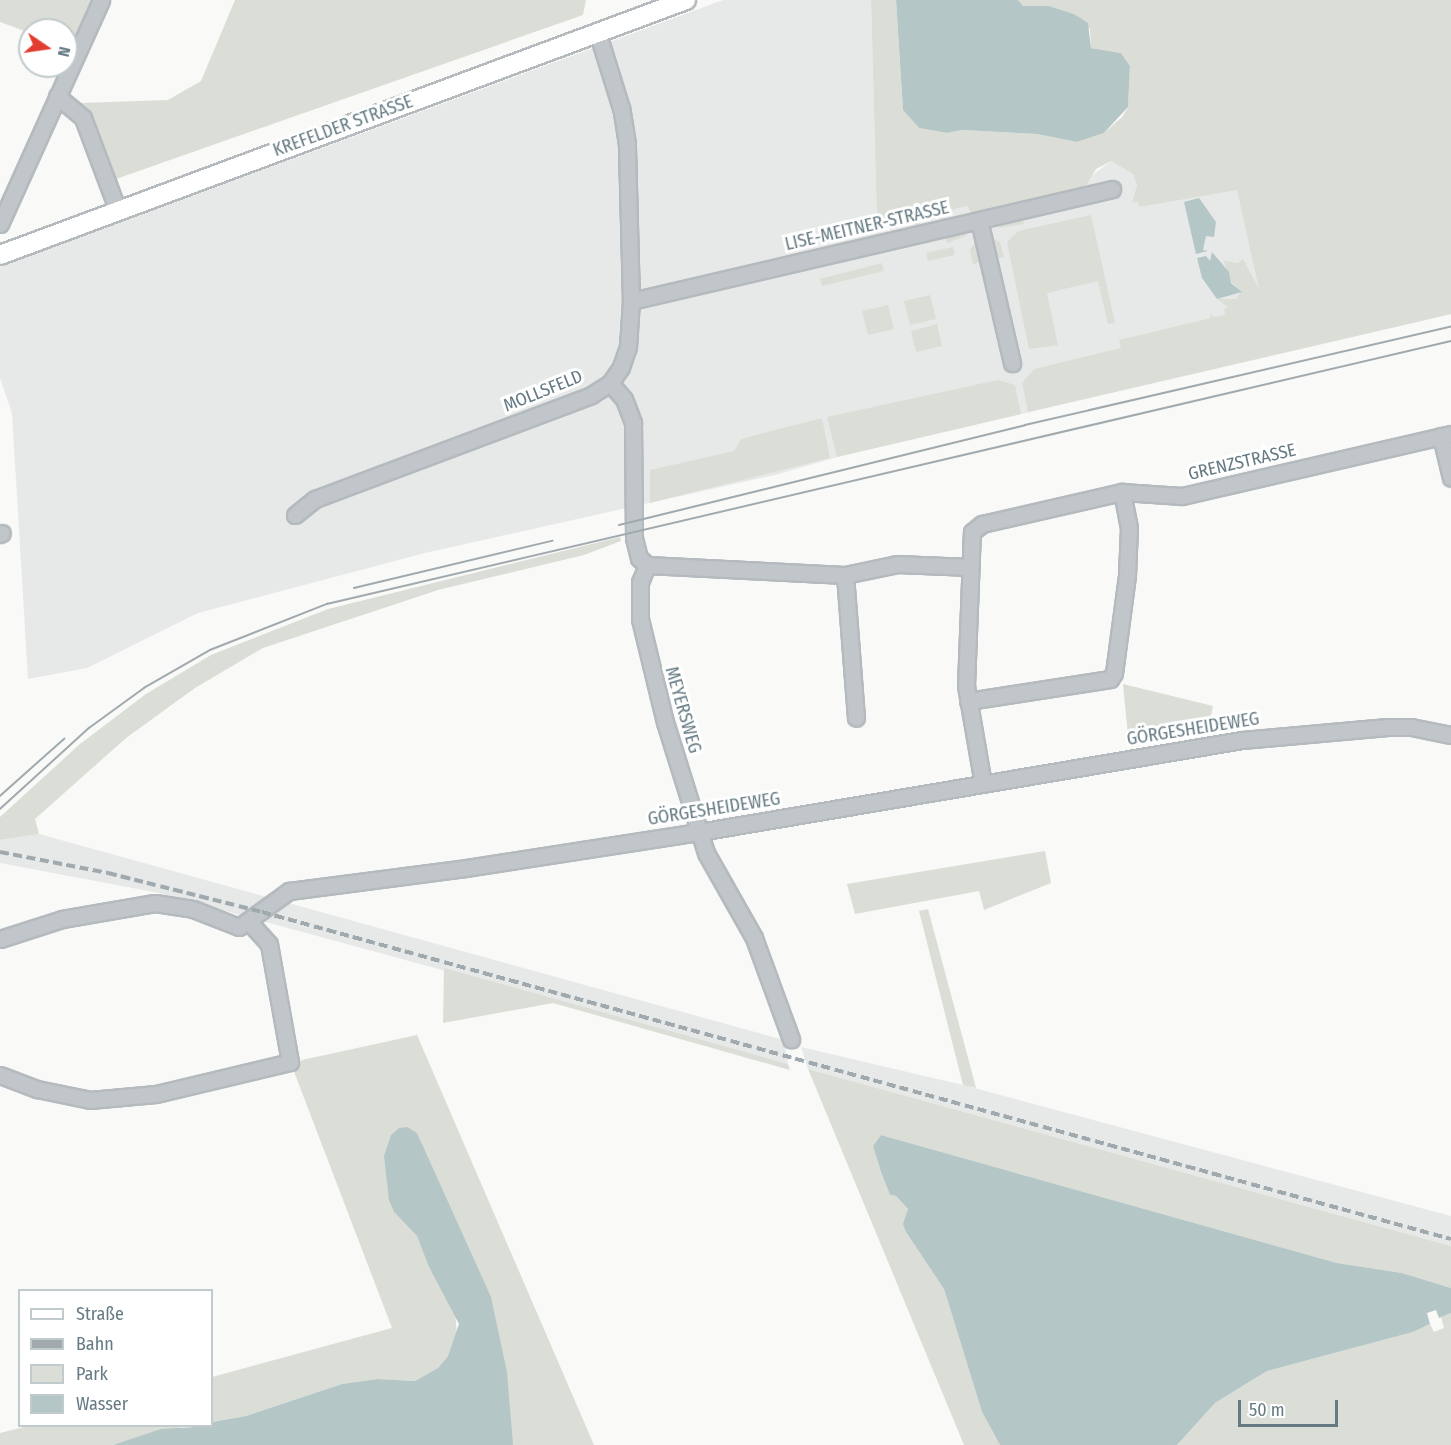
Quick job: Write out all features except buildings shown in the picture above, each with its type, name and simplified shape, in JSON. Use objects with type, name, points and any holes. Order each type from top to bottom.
[{"type":"main road","name":"KREFELDER STRASSE","points":[[0,255],[686,0]]},
{"type":"street","points":[[0,224],[100,0]]},
{"type":"street","name":"MOLLSFELD","points":[[295,515],[315,499],[591,394],[609,383],[621,367],[628,347],[631,301],[627,144],[621,108],[598,34]]},
{"type":"street","points":[[57,96],[83,118],[118,211]]},
{"type":"street","name":"LISE-MEITNER-STRASSE","points":[[631,301],[1112,189]]},
{"type":"street","points":[[979,220],[1012,363]]},
{"type":"street","points":[[609,383],[624,399],[633,423],[634,538],[639,558],[647,565],[845,575],[897,564],[970,567]]},
{"type":"street","points":[[1446,435],[1451,478]]},
{"type":"street","name":"GRENZSTRASSE","points":[[983,784],[969,701],[972,532],[982,524],[1122,492],[1182,496],[1446,435]]},
{"type":"street","points":[[969,701],[1110,679],[1114,673],[1127,575],[1129,528],[1122,492]]},
{"type":"street","name":"MEYERSWEG","points":[[647,565],[640,582],[639,619],[705,853],[754,938],[791,1039]]},
{"type":"street","points":[[845,575],[856,718]]},
{"type":"street","name":"GÖRGESHEIDEWEG","points":[[250,923],[290,891],[466,868],[699,832],[1283,734],[1411,727],[1451,735]]},
{"type":"street","points":[[0,939],[62,919],[155,903],[193,909],[231,926],[250,923],[269,944],[290,1062],[156,1094],[90,1100],[37,1089],[0,1075]]},
{"type":"shaded area","points":[[723,0],[871,0],[877,222],[890,233],[888,225],[915,219],[920,226],[918,218],[939,213],[941,221],[943,212],[969,206],[971,214],[1090,177],[1111,161],[1133,174],[1137,185],[1133,203],[1252,175],[1451,314],[837,457],[779,474],[425,553],[198,613],[87,668],[28,679],[12,413],[0,378],[0,267]]},
{"type":"shaded area","points":[[39,834],[784,1040],[788,1064],[159,893],[0,863],[0,840]]},
{"type":"shaded area","points":[[801,1047],[963,1085],[1451,1216],[1451,1246],[808,1069]]},
{"type":"green space","points":[[0,0],[94,0],[78,31],[78,18],[18,18],[18,29],[0,22]]},
{"type":"green space","points":[[235,0],[586,0],[583,15],[116,179],[79,103],[168,100],[201,81]]},
{"type":"green space","points":[[871,0],[896,0],[903,110],[919,128],[947,133],[962,130],[1037,134],[1077,142],[1104,133],[1122,117],[1128,107],[1130,66],[1121,53],[1091,48],[1090,29],[1074,14],[1049,6],[1023,6],[1018,0],[1451,0],[1451,314],[1028,412],[1022,383],[1034,369],[1121,348],[1119,340],[1211,318],[1210,312],[1213,317],[1225,315],[1224,309],[1228,307],[1217,299],[1236,299],[1241,292],[1230,280],[1224,261],[1238,263],[1243,259],[1259,289],[1237,190],[1139,207],[1138,202],[1132,203],[1137,185],[1133,174],[1111,161],[1096,169],[1085,187],[971,214],[968,206],[944,212],[945,220],[941,221],[939,213],[919,218],[920,226],[916,227],[914,220],[888,225],[887,234],[885,226],[877,222]]},
{"type":"green space","points":[[1091,215],[1115,323],[1108,324],[1098,281],[1047,293],[1058,345],[1029,349],[1007,242],[1018,231]]},
{"type":"green space","points":[[1022,216],[1024,224],[998,228],[1008,220]]},
{"type":"green space","points":[[957,232],[968,235],[947,243],[945,234]]},
{"type":"green space","points":[[995,239],[1000,242],[1004,257],[994,259],[992,243]]},
{"type":"green space","points":[[975,242],[982,262],[973,264],[970,250]]},
{"type":"green space","points":[[953,247],[955,255],[928,261],[926,253]]},
{"type":"green space","points":[[882,263],[884,271],[822,286],[820,279]]},
{"type":"green space","points":[[930,295],[936,319],[910,325],[904,301]]},
{"type":"green space","points":[[888,305],[894,329],[868,335],[862,311]]},
{"type":"green space","points":[[937,324],[942,346],[916,352],[911,331]]},
{"type":"green space","points":[[998,380],[1015,385],[1021,414],[837,457],[827,417]]},
{"type":"green space","points":[[822,418],[830,458],[650,503],[650,470],[734,451],[741,439]]},
{"type":"green space","points":[[620,537],[621,541],[584,555],[438,590],[263,648],[195,688],[126,738],[35,819],[39,834],[0,840],[0,817],[80,744],[146,694],[211,655],[328,609]]},
{"type":"green space","points":[[1123,684],[1213,706],[1207,735],[1129,746]]},
{"type":"green space","points":[[1045,851],[1051,883],[984,910],[979,891],[855,914],[847,884]]},
{"type":"green space","points":[[928,909],[976,1088],[963,1085],[919,911]]},
{"type":"green space","points":[[444,968],[788,1064],[790,1070],[553,1003],[443,1023]]},
{"type":"green space","points":[[417,1035],[594,1445],[513,1445],[429,1162],[417,1133],[408,1127],[394,1212],[417,1236],[428,1265],[455,1312],[457,1334],[448,1356],[438,1368],[415,1381],[377,1379],[342,1384],[246,1416],[213,1422],[213,1377],[392,1328],[293,1069],[302,1060]]},
{"type":"green space","points":[[808,1069],[1451,1246],[1451,1288],[1402,1273],[1337,1263],[881,1135],[873,1146],[881,1172],[890,1195],[896,1196],[908,1209],[904,1224],[906,1232],[944,1289],[982,1412],[1000,1445],[964,1445]]},
{"type":"green space","points":[[1451,1313],[1451,1445],[1177,1445],[1215,1403],[1267,1371],[1413,1332],[1430,1324],[1434,1332],[1444,1328],[1441,1317]]},
{"type":"green space","points":[[24,1427],[182,1427],[113,1445],[0,1445],[0,1433]]},
{"type":"water","points":[[896,0],[1018,0],[1023,6],[1049,6],[1074,14],[1088,23],[1091,48],[1121,53],[1130,66],[1128,107],[1104,133],[1077,142],[1037,134],[962,130],[947,133],[919,128],[903,110]]},
{"type":"water","points":[[1199,198],[1216,222],[1214,237],[1206,236],[1203,250],[1208,251],[1196,254],[1184,202]]},
{"type":"water","points":[[1212,252],[1229,272],[1231,283],[1242,292],[1217,299],[1202,278],[1197,258],[1206,256],[1210,261]]},
{"type":"water","points":[[408,1127],[417,1133],[491,1297],[507,1372],[513,1445],[113,1445],[161,1429],[213,1427],[213,1422],[246,1416],[342,1384],[377,1379],[415,1381],[438,1368],[448,1356],[459,1324],[428,1265],[417,1236],[394,1212],[389,1200],[384,1156],[391,1135],[399,1128]]},
{"type":"water","points":[[881,1135],[1337,1263],[1402,1273],[1451,1288],[1451,1313],[1439,1318],[1436,1310],[1427,1313],[1430,1324],[1413,1332],[1267,1371],[1215,1403],[1177,1445],[1000,1445],[982,1412],[944,1289],[906,1232],[903,1224],[908,1209],[896,1196],[890,1195],[881,1172],[873,1146]]},
{"type":"tram line","points":[[619,525],[1025,425],[1451,327]]},
{"type":"tram line","points":[[0,809],[89,728],[144,688],[210,650],[327,604],[1451,341]]},
{"type":"tram line","points":[[354,588],[552,541]]},
{"type":"tram line","points":[[0,796],[64,739]]},
{"type":"railway","points":[[0,852],[108,873],[262,912],[1451,1239]]}]
